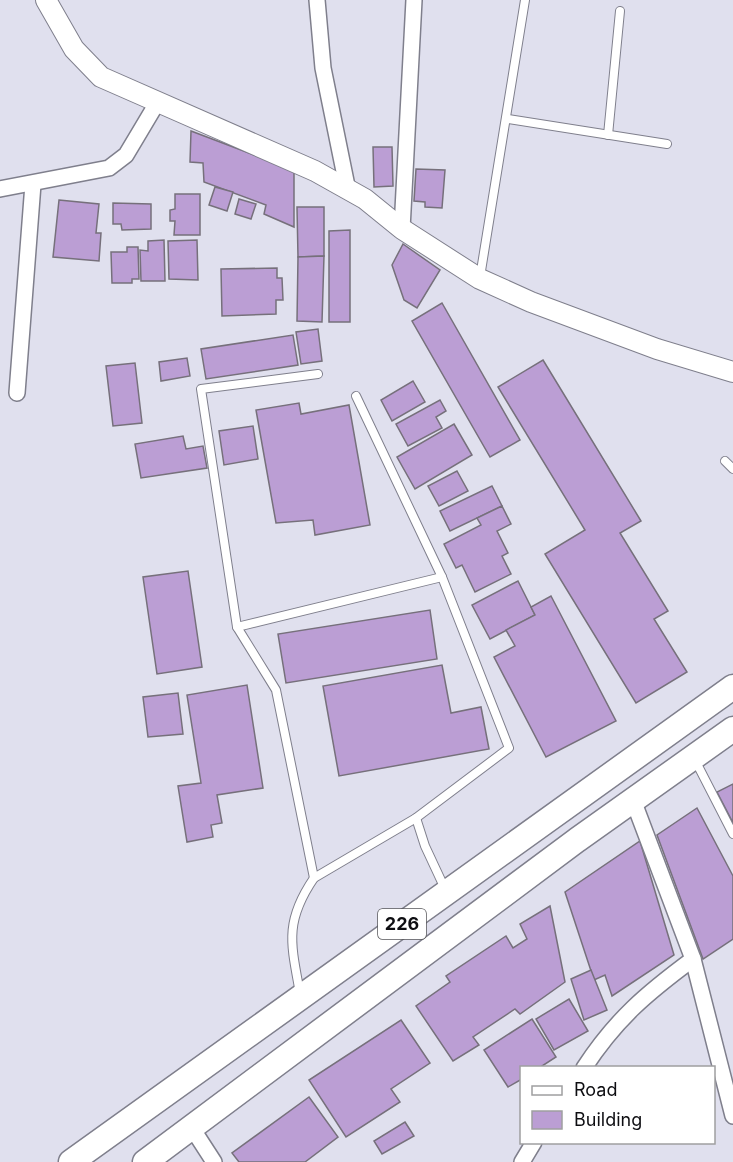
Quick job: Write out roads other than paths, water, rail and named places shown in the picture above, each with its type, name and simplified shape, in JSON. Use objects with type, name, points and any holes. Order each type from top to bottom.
[{"type":"main road","name":"226","points":[[70,1162],[733,687]]},
{"type":"main road","name":"226","points":[[146,1162],[577,840],[733,729]]},
{"type":"street","points":[[46,0],[74,49],[101,77],[315,171],[365,199],[402,229],[480,279],[531,302],[657,350],[733,372]]},
{"type":"street","points":[[317,0],[323,68],[348,191]]},
{"type":"street","points":[[402,229],[414,0]]},
{"type":"street","points":[[0,189],[109,168],[126,155],[158,103]]},
{"type":"street","points":[[18,393],[33,184]]},
{"type":"street","points":[[633,800],[693,959],[733,1116]]},
{"type":"street","points":[[585,1066],[604,1036],[644,995],[693,959]]},
{"type":"street","points":[[192,1128],[214,1162]]},
{"type":"street","points":[[522,1162],[533,1144]]},
{"type":"lane","points":[[480,279],[508,119],[525,0]]},
{"type":"lane","points":[[608,135],[620,11]]},
{"type":"lane","points":[[508,119],[667,144]]},
{"type":"lane","points":[[314,878],[276,690],[237,627],[201,388],[318,374]]},
{"type":"lane","points":[[300,997],[292,952],[293,913],[314,878],[416,818],[509,748],[442,577],[356,396]]},
{"type":"lane","points":[[725,461],[733,469]]},
{"type":"lane","points":[[237,627],[442,577]]},
{"type":"lane","points":[[694,758],[733,834]]},
{"type":"lane","points":[[416,818],[425,846],[447,892]]}]
